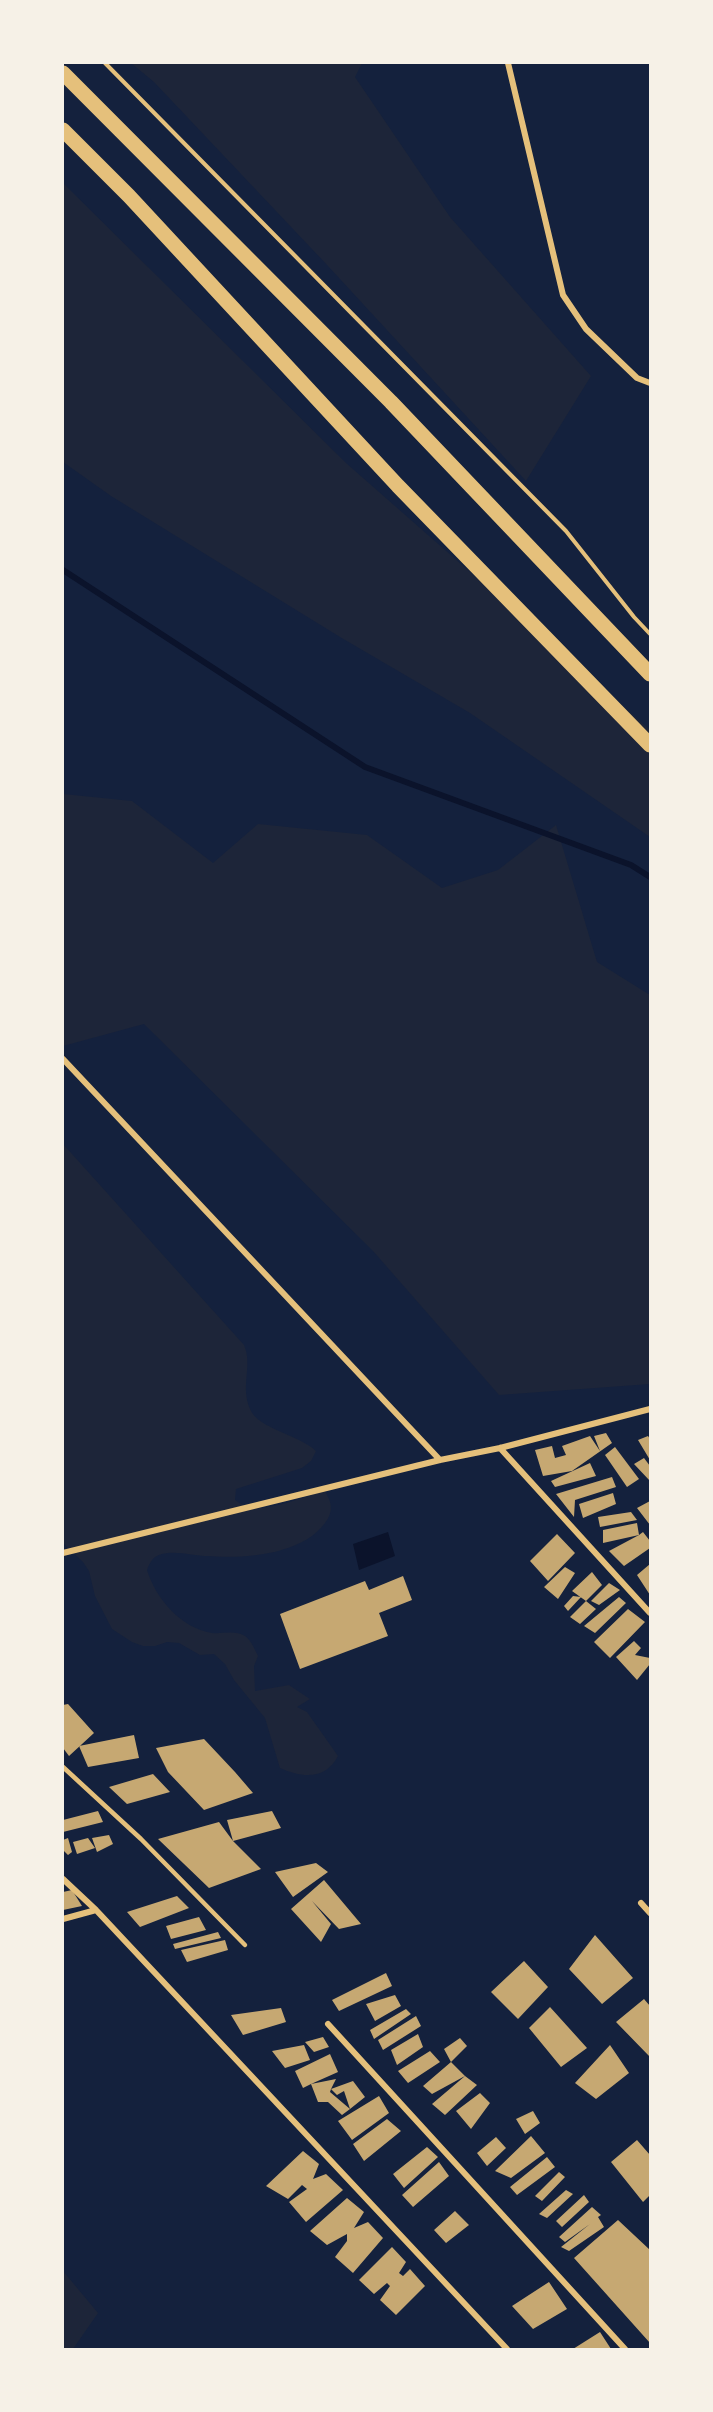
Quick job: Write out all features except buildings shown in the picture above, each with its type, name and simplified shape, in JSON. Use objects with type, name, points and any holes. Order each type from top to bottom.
[{"type":"main road","points":[[63,73],[391,402],[650,674]]},
{"type":"main road","points":[[63,130],[129,196],[398,486],[649,744]]},
{"type":"street","points":[[508,63],[563,295],[586,329],[637,378],[650,383]]},
{"type":"street","points":[[63,1059],[440,1460]]},
{"type":"street","points":[[63,1553],[440,1460],[500,1448],[650,1409]]},
{"type":"street","points":[[500,1448],[650,1613]]},
{"type":"street","points":[[63,1879],[96,1910],[507,2349]]},
{"type":"street","points":[[640,1903],[650,1912]]},
{"type":"street","points":[[63,1919],[96,1910]]},
{"type":"street","points":[[328,2024],[625,2349]]},
{"type":"lane","points":[[63,1767],[141,1839],[246,1946]]},
{"type":"path","points":[[105,63],[566,531],[650,634]]},
{"type":"shaded area","points":[[131,63],[362,63],[355,77],[450,217],[591,376],[526,481],[328,266],[154,82]]},
{"type":"shaded area","points":[[63,183],[346,463],[650,730],[650,837],[470,713],[340,637],[111,496],[63,462]]},
{"type":"shaded area","points":[[63,794],[132,801],[213,863],[258,824],[367,835],[442,888],[498,870],[556,825],[597,962],[650,995],[650,1384],[499,1395],[373,1251],[144,1024],[63,1046]]},
{"type":"shaded area","points":[[63,1144],[244,1345],[247,1361],[247,1401],[254,1416],[316,1451],[311,1461],[302,1468],[236,1489],[235,1500],[247,1507],[268,1507],[324,1490],[331,1510],[328,1519],[315,1534],[302,1542],[271,1553],[238,1557],[162,1554],[152,1560],[147,1570],[163,1601],[180,1619],[201,1630],[212,1633],[237,1633],[249,1640],[258,1656],[254,1666],[255,1691],[289,1685],[310,1699],[297,1707],[307,1712],[338,1756],[333,1764],[320,1773],[297,1774],[280,1768],[265,1718],[234,1680],[225,1664],[214,1654],[200,1655],[179,1643],[167,1642],[155,1646],[143,1646],[112,1629],[95,1596],[89,1571],[63,1543]]},
{"type":"shaded area","points":[[388,1532],[395,1556],[359,1570],[353,1544]]},
{"type":"shaded area","points":[[63,2271],[98,2313],[73,2349],[63,2349]]},
{"type":"waterway","points":[[63,570],[365,767],[631,865],[650,877]]}]
